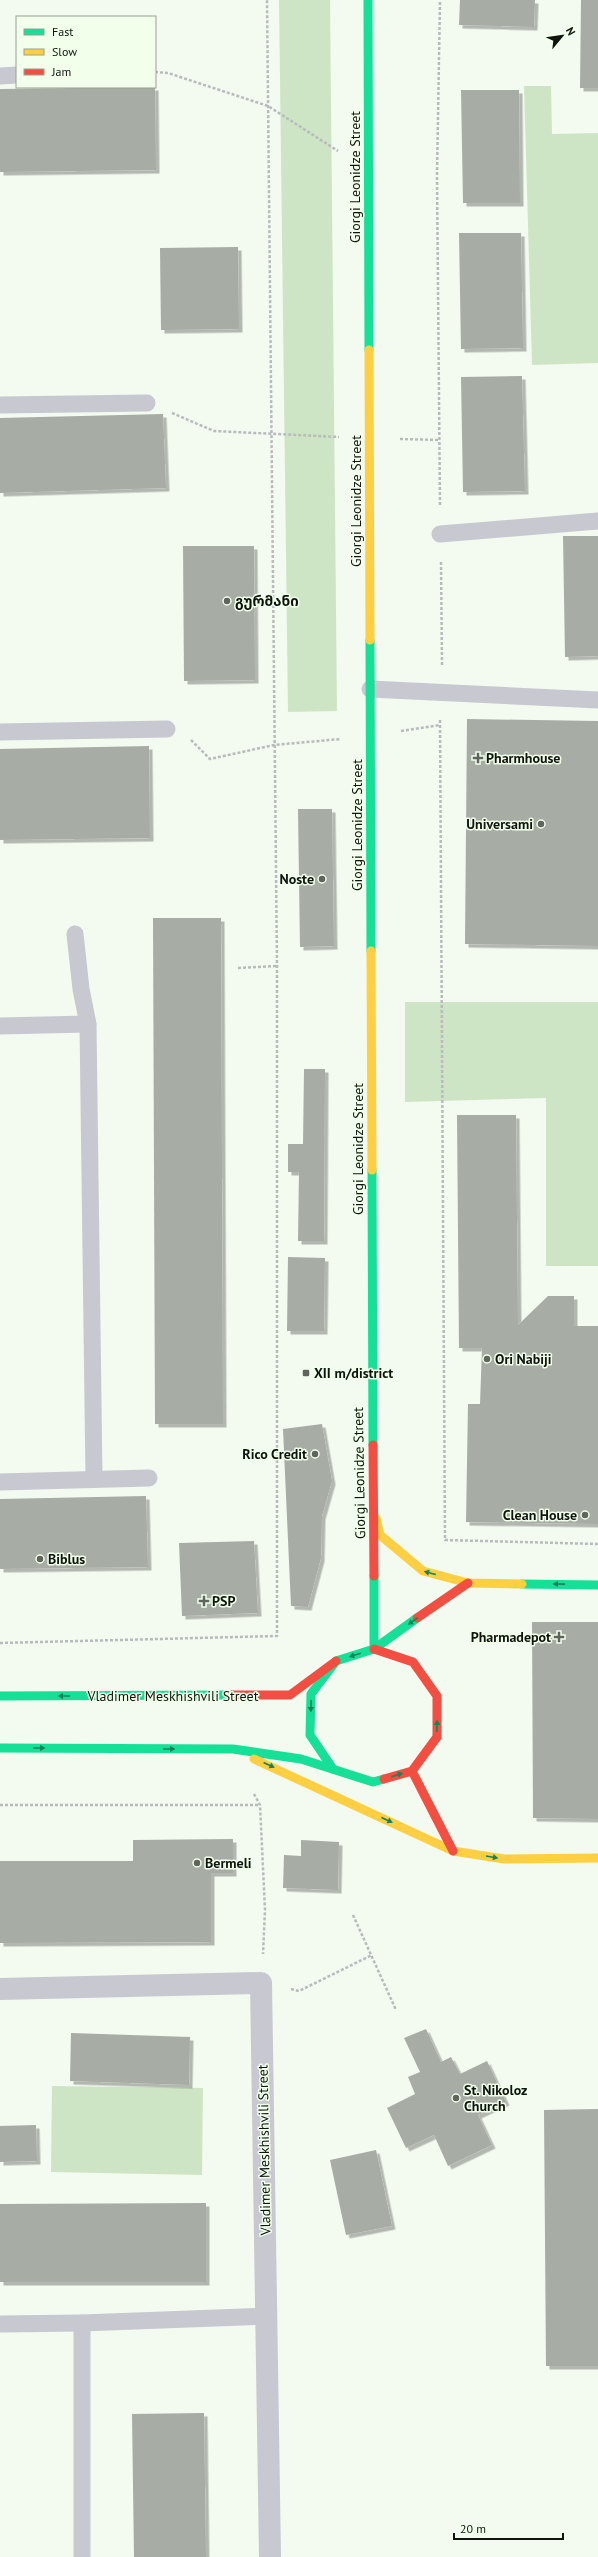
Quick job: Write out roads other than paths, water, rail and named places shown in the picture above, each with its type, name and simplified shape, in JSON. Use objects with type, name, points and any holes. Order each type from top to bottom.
[{"type":"street","name":"Giorgi Leonidze Street","points":[[368,0],[374,1649]]},
{"type":"street","points":[[373,1503],[380,1535],[423,1571],[468,1583],[598,1585]]},
{"type":"street","points":[[333,1769],[310,1735],[311,1694],[336,1661],[374,1649],[468,1583]]},
{"type":"street","points":[[0,1748],[233,1749],[301,1759],[372,1782],[412,1771],[437,1738],[437,1696],[413,1662],[374,1649]]},
{"type":"street","name":"Vladimer Meskhishvili Street","points":[[0,1696],[290,1695],[336,1661]]},
{"type":"street","points":[[233,1749],[453,1851],[504,1859],[598,1858]]},
{"type":"street","points":[[412,1771],[453,1851]]},
{"type":"street","name":"Vladimer Meskhishvili Street","points":[[0,1989],[262,1983],[270,2557]]},
{"type":"lane","points":[[0,76],[16,75]]},
{"type":"lane","points":[[0,405],[147,403]]},
{"type":"lane","points":[[440,534],[598,521]]},
{"type":"lane","points":[[370,689],[598,700]]},
{"type":"lane","points":[[0,732],[167,729]]},
{"type":"lane","points":[[74,934],[81,989],[88,1024],[94,1478]]},
{"type":"lane","points":[[0,1026],[88,1024]]},
{"type":"lane","points":[[0,1482],[94,1478],[149,1478]]},
{"type":"lane","points":[[0,2324],[267,2316]]},
{"type":"lane","points":[[82,2322],[82,2557]]},
{"type":"place","name":"გურმანი","points":[[227,601]]},
{"type":"place","name":"Pharmhouse","points":[[478,758]]},
{"type":"place","name":"Universami","points":[[541,824]]},
{"type":"place","name":"Noste","points":[[322,879]]},
{"type":"place","name":"Ori Nabiji","points":[[487,1359]]},
{"type":"place","name":"XII m/district","points":[[306,1373]]},
{"type":"place","name":"Rico Credit","points":[[315,1454]]},
{"type":"place","name":"Clean House","points":[[585,1515]]},
{"type":"place","name":"Biblus","points":[[40,1559]]},
{"type":"place","name":"PSP","points":[[204,1601]]},
{"type":"place","name":"Pharmadepot","points":[[559,1637]]},
{"type":"place","name":"Bermeli","points":[[197,1863]]},
{"type":"place","name":"St. Nikoloz Church","points":[[456,2098]]}]
